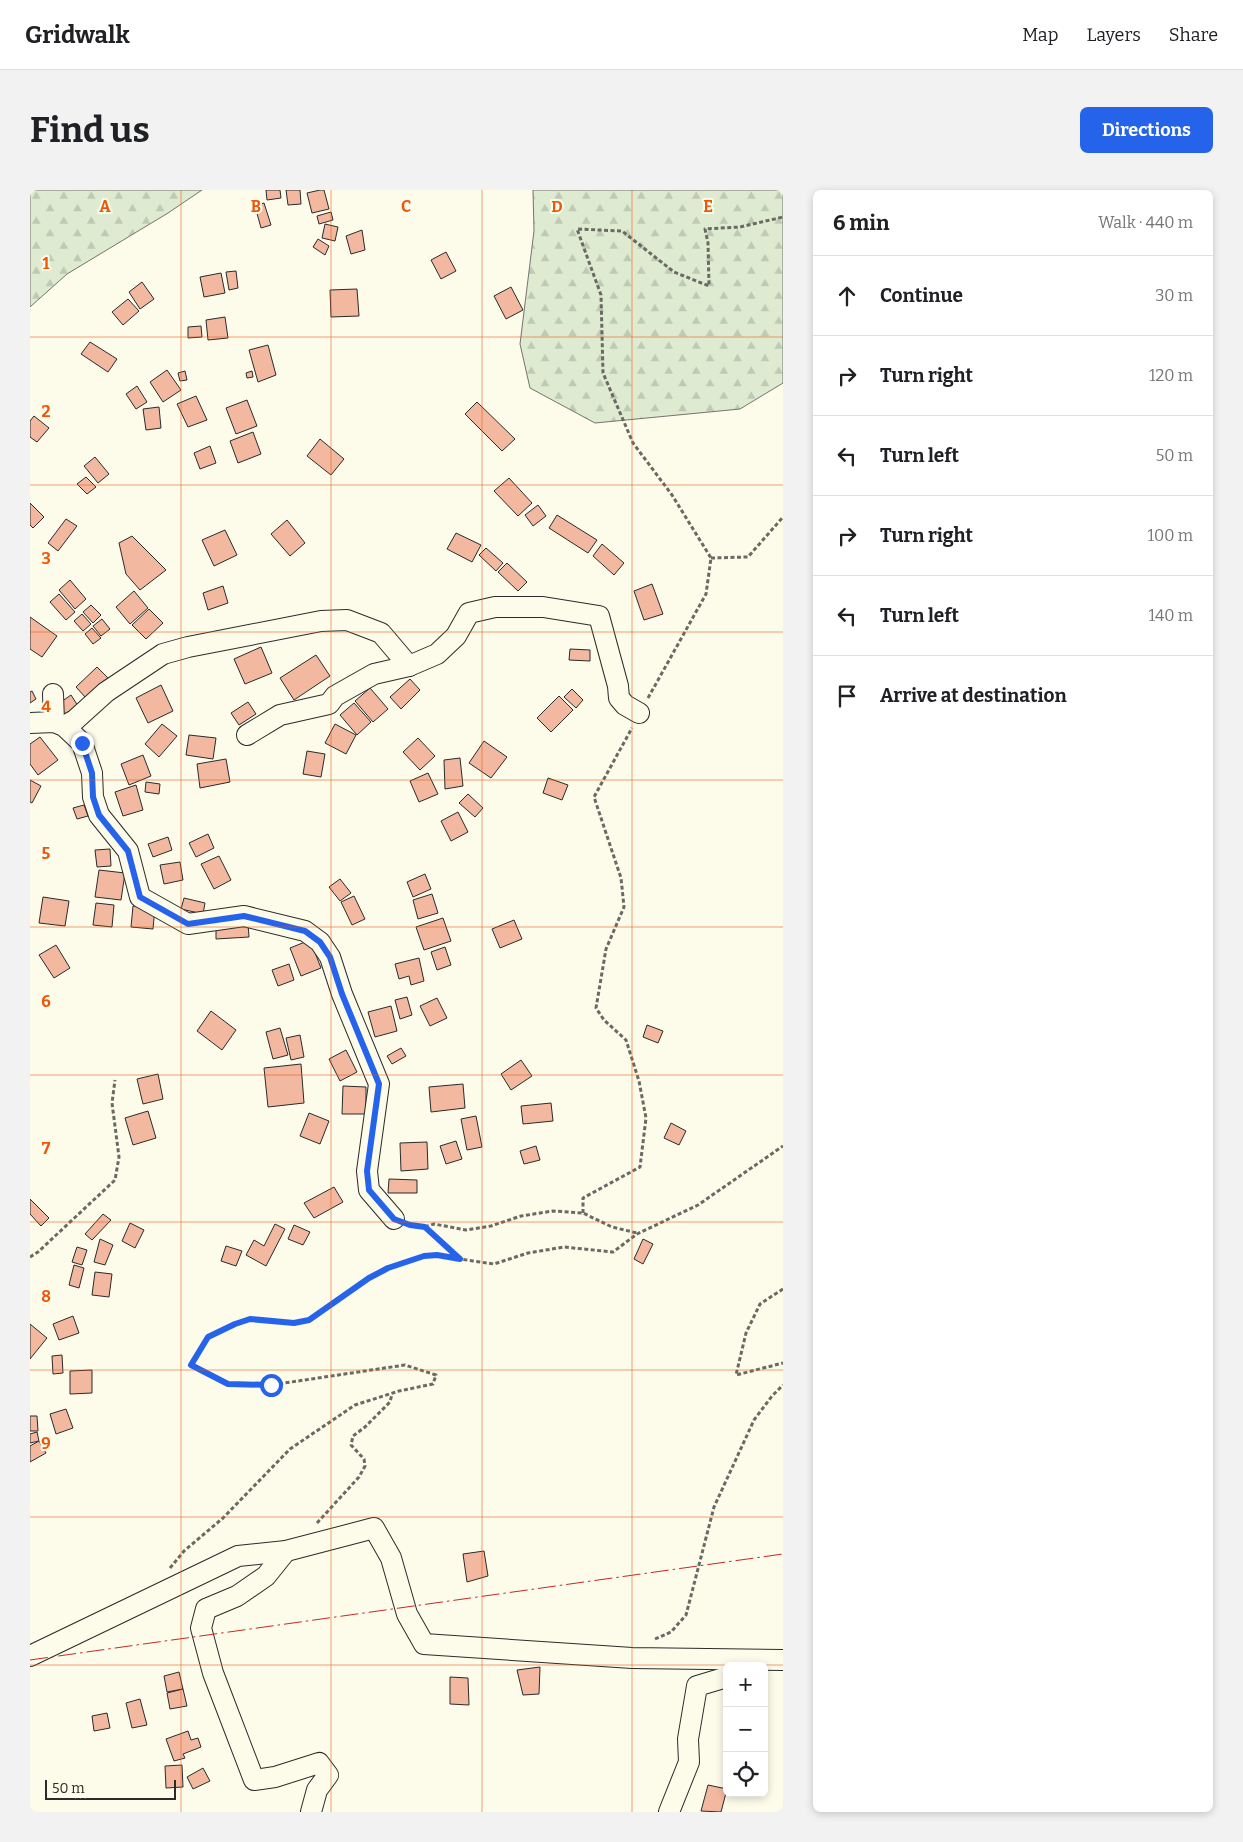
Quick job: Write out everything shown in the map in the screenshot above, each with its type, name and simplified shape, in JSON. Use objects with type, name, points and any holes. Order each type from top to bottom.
[{"type":"street","points":[[247,735],[280,715],[329,704],[335,696],[374,674],[409,666],[436,654],[456,636],[469,614],[495,607],[543,607],[599,616],[618,686],[619,698],[625,705],[639,713]]},
{"type":"street","points":[[30,723],[59,724],[75,720],[106,692],[164,654],[188,647],[321,621],[347,620],[381,633],[409,666]]},
{"type":"street","points":[[53,694],[59,724],[82,743],[92,773],[93,797],[99,815],[128,851],[140,897],[188,924],[244,916],[305,931],[320,942],[330,957],[342,994],[379,1084],[367,1171],[369,1190],[394,1219]]},
{"type":"street","points":[[30,1656],[238,1556],[286,1551],[374,1528],[391,1558],[407,1614],[424,1644],[632,1658],[726,1662]]},
{"type":"street","points":[[286,1551],[266,1576],[237,1596],[206,1609],[201,1628],[214,1673],[254,1780],[275,1777],[319,1763],[328,1776],[317,1790],[311,1812]]},
{"type":"street","points":[[761,1662],[783,1660]]},
{"type":"street","points":[[669,1812],[688,1762],[688,1739],[697,1686],[723,1677]]},
{"type":"path","points":[[583,1213],[583,1198],[640,1167],[646,1118],[639,1080],[626,1040],[604,1020],[596,1008],[606,949],[624,907],[621,878],[594,797],[706,594],[711,558],[672,495],[633,443],[604,373],[601,295],[577,229],[622,231],[674,272],[709,286],[708,243],[704,229],[740,226],[783,217]]},
{"type":"path","points":[[711,558],[748,557],[783,517]]},
{"type":"path","points":[[30,1257],[38,1252],[115,1180],[119,1156],[112,1103],[116,1080]]},
{"type":"path","points":[[161,1592],[168,1570],[184,1551],[223,1518],[290,1448],[356,1405],[433,1384],[436,1375],[405,1365],[271,1385],[228,1384],[191,1365],[208,1337],[250,1319],[294,1323],[309,1320],[369,1278],[388,1268],[424,1256],[437,1255],[494,1264],[528,1253],[564,1247],[613,1252],[637,1234],[698,1205],[783,1146]]},
{"type":"path","points":[[394,1219],[410,1225],[425,1227],[434,1224],[466,1230],[491,1226],[521,1216],[553,1211],[583,1213],[612,1227],[637,1234]]},
{"type":"path","points":[[425,1227],[460,1259]]},
{"type":"path","points":[[783,1289],[760,1304],[746,1333],[736,1375],[783,1363]]},
{"type":"path","points":[[632,1658],[641,1646],[671,1632],[686,1614],[714,1507],[754,1420],[783,1385]]},
{"type":"path","points":[[315,1525],[359,1477],[365,1466],[364,1459],[351,1445],[353,1436],[390,1402],[392,1394]]},
{"type":"green space","points":[[30,190],[202,190],[168,213],[67,274],[30,307]]},
{"type":"green space","points":[[533,190],[783,190],[783,383],[740,409],[595,423],[530,388],[520,344],[534,231]]},
{"type":"building","points":[[266,190],[280,190],[281,198],[267,200]]},
{"type":"building","points":[[286,190],[300,190],[301,204],[288,205]]},
{"type":"building","points":[[324,190],[329,209],[312,213],[307,193]]},
{"type":"building","points":[[264,203],[271,225],[261,228],[255,206]]},
{"type":"building","points":[[331,212],[333,220],[319,224],[317,216]]},
{"type":"building","points":[[325,224],[338,227],[335,241],[322,238]]},
{"type":"building","points":[[362,230],[365,250],[351,254],[346,236]]},
{"type":"building","points":[[318,239],[329,246],[325,255],[313,247]]},
{"type":"building","points":[[446,252],[456,271],[441,279],[431,260]]},
{"type":"building","points":[[236,271],[238,288],[229,290],[226,272]]},
{"type":"building","points":[[221,273],[225,293],[204,297],[200,277]]},
{"type":"building","points":[[142,282],[154,299],[140,309],[129,292]]},
{"type":"building","points":[[511,287],[523,310],[506,319],[494,296]]},
{"type":"building","points":[[357,289],[359,316],[331,317],[330,290]]},
{"type":"building","points":[[128,299],[139,311],[123,325],[112,312]]},
{"type":"building","points":[[225,317],[228,338],[208,340],[206,320]]},
{"type":"building","points":[[201,326],[202,337],[188,338],[188,327]]},
{"type":"building","points":[[90,342],[117,359],[108,372],[81,354]]},
{"type":"building","points":[[268,345],[276,375],[258,382],[249,350]]},
{"type":"building","points":[[167,370],[181,390],[163,402],[150,382]]},
{"type":"building","points":[[185,371],[187,380],[180,381],[178,373]]},
{"type":"building","points":[[252,371],[253,377],[247,378],[246,373]]},
{"type":"building","points":[[137,386],[147,402],[136,409],[126,394]]},
{"type":"building","points":[[196,396],[207,420],[188,427],[177,404]]},
{"type":"building","points":[[247,400],[257,426],[236,434],[226,408]]},
{"type":"building","points":[[477,402],[515,439],[502,451],[465,414]]},
{"type":"building","points":[[159,407],[161,428],[146,430],[143,409]]},
{"type":"building","points":[[34,416],[49,428],[37,442],[30,437],[30,421]]},
{"type":"building","points":[[253,432],[261,454],[238,463],[230,441]]},
{"type":"building","points":[[320,439],[344,459],[331,475],[307,456]]},
{"type":"building","points":[[210,446],[216,463],[200,469],[194,453]]},
{"type":"building","points":[[95,457],[109,474],[98,483],[84,466]]},
{"type":"building","points":[[86,477],[96,487],[87,494],[77,484]]},
{"type":"building","points":[[509,478],[532,503],[518,516],[494,491]]},
{"type":"building","points":[[30,503],[44,517],[33,528],[30,525]]},
{"type":"building","points":[[538,505],[546,516],[533,526],[525,515]]},
{"type":"building","points":[[557,515],[597,540],[588,553],[549,528]]},
{"type":"building","points":[[66,519],[77,526],[58,551],[48,543]]},
{"type":"building","points":[[287,520],[305,543],[290,556],[271,534]]},
{"type":"building","points":[[225,530],[237,555],[214,566],[202,540]]},
{"type":"building","points":[[456,533],[481,545],[472,562],[447,549]]},
{"type":"building","points":[[132,536],[166,570],[140,590],[126,574],[119,543]]},
{"type":"building","points":[[602,544],[624,563],[614,575],[593,556]]},
{"type":"building","points":[[486,548],[503,563],[496,571],[479,555]]},
{"type":"building","points":[[507,563],[527,582],[518,591],[498,572]]},
{"type":"building","points":[[70,580],[86,599],[75,609],[59,590]]},
{"type":"building","points":[[652,584],[663,614],[644,620],[634,591]]},
{"type":"building","points":[[223,586],[228,603],[208,610],[203,593]]},
{"type":"building","points":[[134,591],[148,608],[130,624],[116,607]]},
{"type":"building","points":[[59,594],[75,612],[66,620],[50,602]]},
{"type":"building","points":[[91,605],[101,615],[93,623],[83,612]]},
{"type":"building","points":[[149,609],[163,623],[146,639],[132,625]]},
{"type":"building","points":[[82,614],[91,624],[83,631],[74,621]]},
{"type":"building","points":[[30,617],[57,636],[42,657],[30,649]]},
{"type":"building","points":[[102,619],[110,629],[101,636],[93,626]]},
{"type":"building","points":[[92,628],[101,638],[93,644],[85,634]]},
{"type":"building","points":[[261,647],[272,673],[245,684],[234,659]]},
{"type":"building","points":[[570,649],[590,650],[590,661],[569,660]]},
{"type":"building","points":[[316,655],[330,676],[294,700],[280,678]]},
{"type":"building","points":[[97,667],[108,678],[86,698],[76,687]]},
{"type":"building","points":[[410,679],[420,690],[401,709],[390,697]]},
{"type":"building","points":[[161,685],[173,711],[148,723],[136,698]]},
{"type":"building","points":[[370,688],[388,709],[373,722],[355,701]]},
{"type":"building","points":[[572,689],[583,700],[576,708],[564,697]]},
{"type":"building","points":[[32,691],[36,699],[30,703],[30,692]]},
{"type":"building","points":[[71,695],[78,706],[65,715],[58,704]]},
{"type":"building","points":[[559,696],[573,710],[551,732],[537,718]]},
{"type":"building","points":[[248,702],[256,714],[239,725],[231,713]]},
{"type":"building","points":[[354,703],[371,722],[357,735],[340,715]]},
{"type":"building","points":[[162,724],[177,736],[159,757],[145,744]]},
{"type":"building","points":[[335,724],[356,735],[346,754],[325,743]]},
{"type":"building","points":[[189,735],[216,738],[213,759],[186,755]]},
{"type":"building","points":[[40,737],[58,760],[38,775],[30,764],[30,744]]},
{"type":"building","points":[[418,738],[435,756],[420,770],[403,752]]},
{"type":"building","points":[[484,741],[507,757],[491,778],[469,763]]},
{"type":"building","points":[[307,751],[325,754],[321,777],[303,774]]},
{"type":"building","points":[[143,755],[151,776],[129,785],[121,764]]},
{"type":"building","points":[[460,758],[463,786],[445,789],[444,760]]},
{"type":"building","points":[[226,759],[230,782],[200,788],[197,764]]},
{"type":"building","points":[[428,773],[438,794],[419,802],[410,781]]},
{"type":"building","points":[[548,778],[568,785],[562,800],[543,793]]},
{"type":"building","points":[[30,780],[41,786],[32,803],[30,802]]},
{"type":"building","points":[[146,782],[160,784],[159,794],[145,792]]},
{"type":"building","points":[[136,785],[143,810],[123,816],[115,792]]},
{"type":"building","points":[[468,794],[483,808],[475,817],[459,803]]},
{"type":"building","points":[[84,805],[88,816],[77,819],[73,808]]},
{"type":"building","points":[[458,812],[468,832],[451,841],[441,821]]},
{"type":"building","points":[[208,834],[214,848],[196,857],[189,843]]},
{"type":"building","points":[[168,837],[172,850],[153,857],[148,844]]},
{"type":"building","points":[[110,849],[111,866],[97,867],[95,850]]},
{"type":"building","points":[[219,856],[231,880],[214,889],[201,864]]},
{"type":"building","points":[[180,862],[183,880],[164,884],[160,865]]},
{"type":"building","points":[[99,870],[125,873],[121,900],[95,897]]},
{"type":"building","points":[[425,874],[431,889],[413,897],[407,882]]},
{"type":"building","points":[[340,879],[351,893],[340,901],[329,887]]},
{"type":"building","points":[[432,894],[438,913],[418,919],[413,900]]},
{"type":"building","points":[[354,896],[365,919],[352,925],[341,902]]},
{"type":"building","points":[[43,897],[69,901],[65,926],[39,923]]},
{"type":"building","points":[[184,898],[205,903],[203,914],[181,909]]},
{"type":"building","points":[[96,903],[114,905],[112,927],[93,925]]},
{"type":"building","points":[[133,906],[155,907],[153,929],[131,927]]},
{"type":"building","points":[[443,918],[451,941],[424,950],[416,927]]},
{"type":"building","points":[[514,920],[522,939],[500,948],[492,929]]},
{"type":"building","points":[[248,924],[249,937],[216,939],[216,927]]},
{"type":"building","points":[[310,940],[321,968],[301,976],[290,948]]},
{"type":"building","points":[[56,945],[70,968],[54,978],[39,955]]},
{"type":"building","points":[[445,947],[451,965],[437,970],[431,952]]},
{"type":"building","points":[[419,958],[424,981],[411,985],[409,976],[399,979],[395,964]]},
{"type":"building","points":[[289,964],[294,980],[278,986],[272,970]]},
{"type":"building","points":[[407,997],[412,1015],[400,1019],[395,1000]]},
{"type":"building","points":[[437,998],[447,1018],[430,1026],[420,1006]]},
{"type":"building","points":[[391,1006],[397,1031],[375,1037],[368,1012]]},
{"type":"building","points":[[211,1011],[236,1030],[222,1050],[197,1031]]},
{"type":"building","points":[[647,1025],[663,1031],[658,1043],[643,1037]]},
{"type":"building","points":[[280,1028],[288,1055],[273,1059],[266,1032]]},
{"type":"building","points":[[300,1035],[304,1057],[291,1060],[286,1038]]},
{"type":"building","points":[[401,1048],[406,1056],[392,1064],[387,1056]]},
{"type":"building","points":[[346,1050],[357,1072],[340,1081],[329,1059]]},
{"type":"building","points":[[521,1060],[532,1076],[511,1090],[501,1074]]},
{"type":"building","points":[[301,1064],[304,1103],[268,1107],[264,1068]]},
{"type":"building","points":[[158,1074],[163,1099],[143,1104],[137,1079]]},
{"type":"building","points":[[463,1084],[465,1108],[431,1112],[429,1087]]},
{"type":"building","points":[[343,1086],[366,1087],[366,1114],[342,1114]]},
{"type":"building","points":[[551,1103],[553,1121],[523,1124],[521,1106]]},
{"type":"building","points":[[148,1111],[156,1138],[133,1145],[125,1118]]},
{"type":"building","points":[[309,1113],[329,1121],[320,1144],[300,1136]]},
{"type":"building","points":[[476,1116],[482,1147],[467,1150],[461,1119]]},
{"type":"building","points":[[671,1123],[686,1131],[679,1145],[664,1138]]},
{"type":"building","points":[[456,1141],[462,1159],[446,1164],[440,1146]]},
{"type":"building","points":[[427,1142],[428,1169],[401,1171],[400,1143]]},
{"type":"building","points":[[536,1146],[540,1160],[524,1164],[520,1151]]},
{"type":"building","points":[[389,1179],[417,1180],[417,1193],[388,1193]]},
{"type":"building","points":[[334,1187],[343,1202],[314,1218],[304,1203]]},
{"type":"building","points":[[30,1199],[49,1218],[41,1226],[30,1214]]},
{"type":"building","points":[[103,1214],[111,1220],[92,1240],[85,1234]]},
{"type":"building","points":[[130,1223],[144,1230],[135,1248],[122,1241]]},
{"type":"building","points":[[275,1224],[285,1229],[266,1266],[246,1255],[254,1240],[264,1246]]},
{"type":"building","points":[[294,1225],[310,1232],[303,1245],[288,1239]]},
{"type":"building","points":[[100,1239],[113,1245],[105,1265],[94,1262]]},
{"type":"building","points":[[643,1239],[653,1244],[643,1264],[634,1259]]},
{"type":"building","points":[[226,1246],[242,1251],[236,1266],[221,1261]]},
{"type":"building","points":[[77,1247],[87,1250],[82,1265],[72,1262]]},
{"type":"building","points":[[74,1265],[84,1268],[79,1288],[69,1285]]},
{"type":"building","points":[[95,1272],[112,1274],[109,1297],[92,1295]]},
{"type":"building","points":[[73,1316],[79,1333],[59,1340],[53,1324]]},
{"type":"building","points":[[30,1324],[47,1338],[30,1359]]},
{"type":"building","points":[[62,1355],[63,1373],[53,1374],[52,1356]]},
{"type":"building","points":[[92,1370],[92,1393],[70,1394],[70,1371]]},
{"type":"building","points":[[66,1409],[73,1428],[56,1434],[50,1414]]},
{"type":"building","points":[[30,1416],[37,1416],[38,1431],[30,1431]]},
{"type":"building","points":[[37,1432],[39,1441],[30,1443],[30,1434]]},
{"type":"building","points":[[39,1441],[46,1453],[30,1462],[30,1446]]},
{"type":"building","points":[[484,1551],[488,1576],[467,1582],[463,1554]]},
{"type":"building","points":[[540,1667],[539,1694],[523,1695],[517,1670]]},
{"type":"building","points":[[179,1672],[183,1689],[167,1692],[164,1676]]},
{"type":"building","points":[[450,1677],[468,1678],[469,1705],[450,1704]]},
{"type":"building","points":[[183,1689],[187,1706],[170,1709],[167,1693]]},
{"type":"building","points":[[140,1699],[147,1725],[132,1728],[126,1703]]},
{"type":"building","points":[[107,1713],[110,1728],[94,1731],[92,1716]]},
{"type":"building","points":[[188,1731],[191,1740],[198,1738],[201,1747],[183,1754],[185,1758],[174,1761],[166,1739]]},
{"type":"building","points":[[182,1765],[183,1787],[166,1788],[165,1766]]},
{"type":"building","points":[[203,1768],[210,1781],[193,1789],[187,1777]]},
{"type":"building","points":[[708,1785],[723,1788],[723,1797],[725,1797],[721,1812],[701,1811]]},
{"type":"power","points":[[30,1660],[783,1554]]},
{"type":"route","points":[[82,743],[92,773],[93,797],[99,815],[128,851],[140,897],[188,924],[244,916],[305,931],[320,942],[330,957],[342,994],[379,1084],[367,1171],[369,1190],[394,1219],[410,1225],[425,1227],[460,1259],[437,1255],[424,1256],[388,1268],[369,1278],[309,1320],[294,1323],[250,1319],[235,1324],[208,1337],[191,1365],[228,1384],[271,1385]]}]
